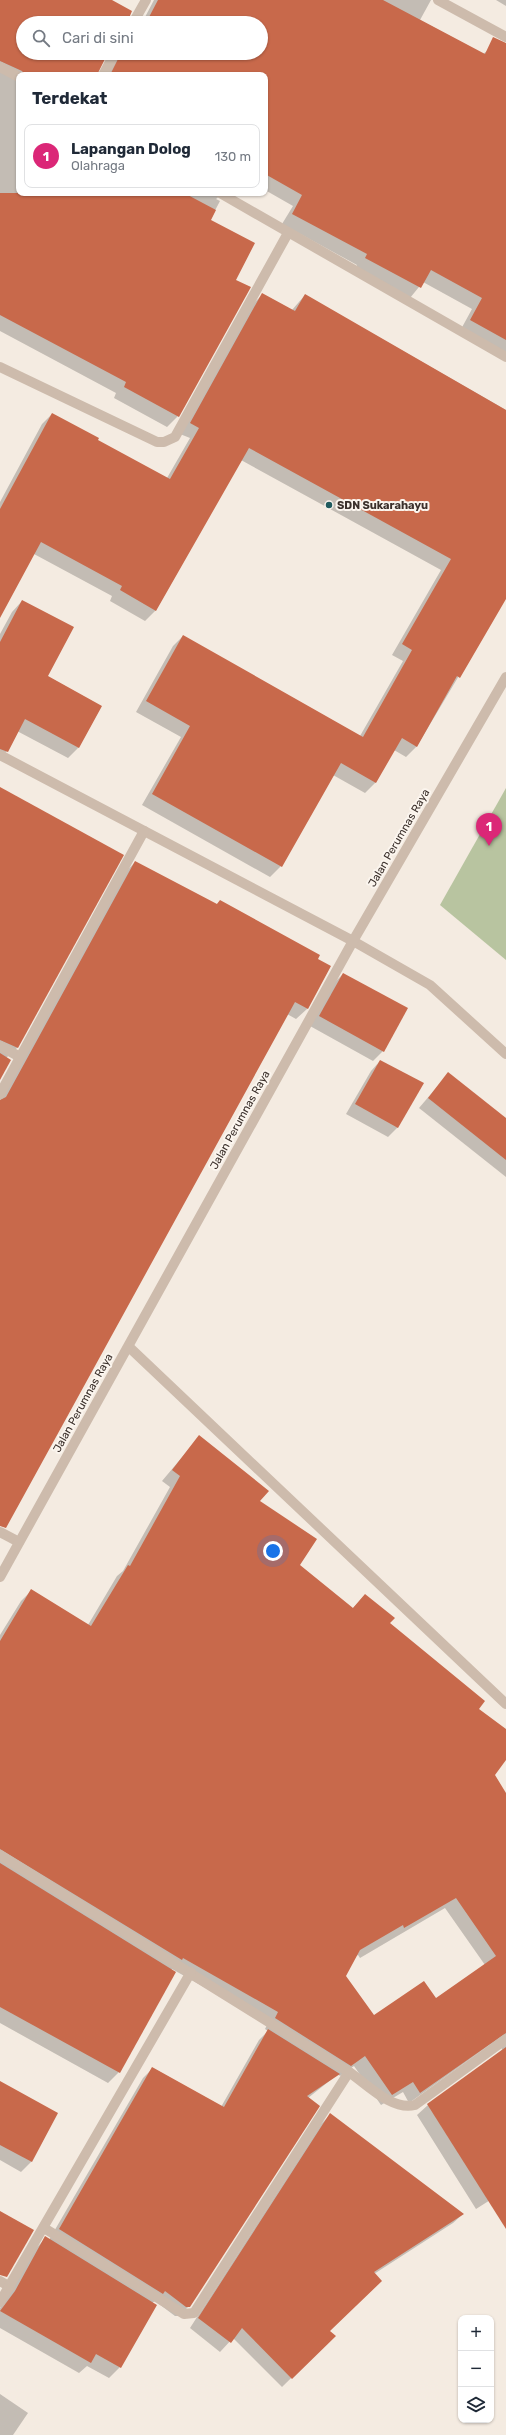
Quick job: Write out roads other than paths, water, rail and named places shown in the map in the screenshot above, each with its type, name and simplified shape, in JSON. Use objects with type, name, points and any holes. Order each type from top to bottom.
[{"type":"street","points":[[137,16],[146,0]]},
{"type":"street","points":[[438,0],[506,37]]},
{"type":"street","points":[[105,72],[111,60]]},
{"type":"street","points":[[0,67],[16,75]]},
{"type":"street","points":[[225,196],[506,356]]},
{"type":"street","points":[[0,367],[157,442],[170,440],[175,437],[288,233]]},
{"type":"street","name":"Jalan Perumnas Raya","points":[[0,1577],[353,941],[506,677]]},
{"type":"street","points":[[0,755],[353,941],[430,984],[506,1054]]},
{"type":"street","points":[[0,1094],[144,831]]},
{"type":"street","points":[[0,1046],[20,1057]]},
{"type":"street","points":[[129,1347],[506,1704]]},
{"type":"street","points":[[0,1532],[19,1542]]},
{"type":"street","points":[[0,1855],[191,1972],[349,2072],[397,2106],[407,2107],[415,2105],[506,2040]]},
{"type":"street","points":[[0,2302],[191,1972]]},
{"type":"street","points":[[44,2228],[184,2314],[194,2313],[349,2072]]},
{"type":"street","points":[[0,2281],[10,2287]]},
{"type":"place","name":"SDN Sukarahayu","points":[[329,505]]},
{"type":"place","name":"Lapangan Dolog","points":[[489,846]]}]
